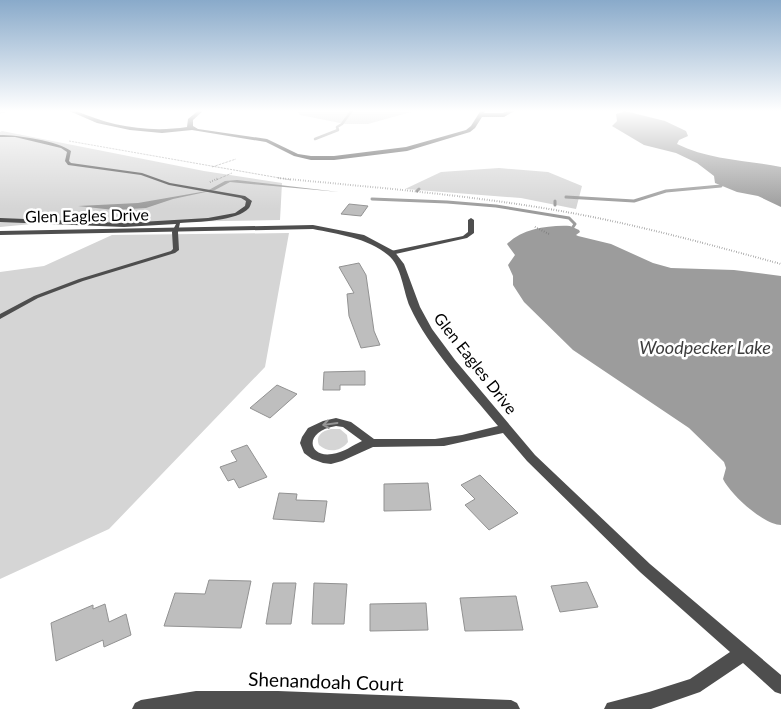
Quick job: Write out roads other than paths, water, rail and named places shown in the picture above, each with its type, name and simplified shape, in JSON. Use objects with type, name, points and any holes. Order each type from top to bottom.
[{"type":"street","points":[[271,143],[296,155],[311,158],[334,158],[407,149],[427,143]]},
{"type":"street","name":"Glen Eagles Drive","points":[[0,233],[177,225],[327,228],[361,237],[391,254],[400,264],[415,307],[428,330],[537,464],[646,568],[781,686]]},
{"type":"street","points":[[372,443],[344,423],[337,422],[327,422],[318,426],[310,432],[306,441],[308,450],[317,457],[328,460],[372,443],[434,443],[473,438],[506,428]]},
{"type":"street","points":[[613,709],[649,701],[694,686],[744,653]]},
{"type":"street","name":"Shenandoah Court","points":[[141,709],[196,700],[278,700],[510,709]]},
{"type":"lane","points":[[0,220],[94,225],[177,225],[237,214],[246,207],[248,202],[246,198],[170,184],[142,174],[70,164],[68,161],[69,151],[62,147],[45,143]]},
{"type":"lane","points":[[391,254],[465,237],[471,234],[472,220]]},
{"type":"lane","points":[[0,317],[36,297],[81,280],[176,250],[177,225]]},
{"type":"water","points":[[641,143],[677,143],[702,153],[781,167],[781,207],[758,196],[737,192],[715,183],[714,176],[697,163],[676,153]]},
{"type":"water","points":[[237,180],[339,192],[230,182],[215,190],[173,199],[146,208],[114,210],[78,206],[138,203],[207,191],[225,181]]},
{"type":"water","name":"Woodpecker Lake","points":[[553,226],[570,226],[579,230],[580,232],[576,235],[578,236],[611,244],[653,263],[671,268],[734,270],[781,276],[781,525],[774,524],[757,515],[740,501],[723,479],[726,468],[724,462],[689,428],[573,350],[524,302],[513,285],[513,276],[508,265],[515,255],[507,244],[528,231]]},
{"type":"waterway","points":[[566,197],[634,201],[666,191],[721,186]]},
{"type":"waterway","points":[[372,199],[496,206],[569,218],[575,224],[573,227]]}]
